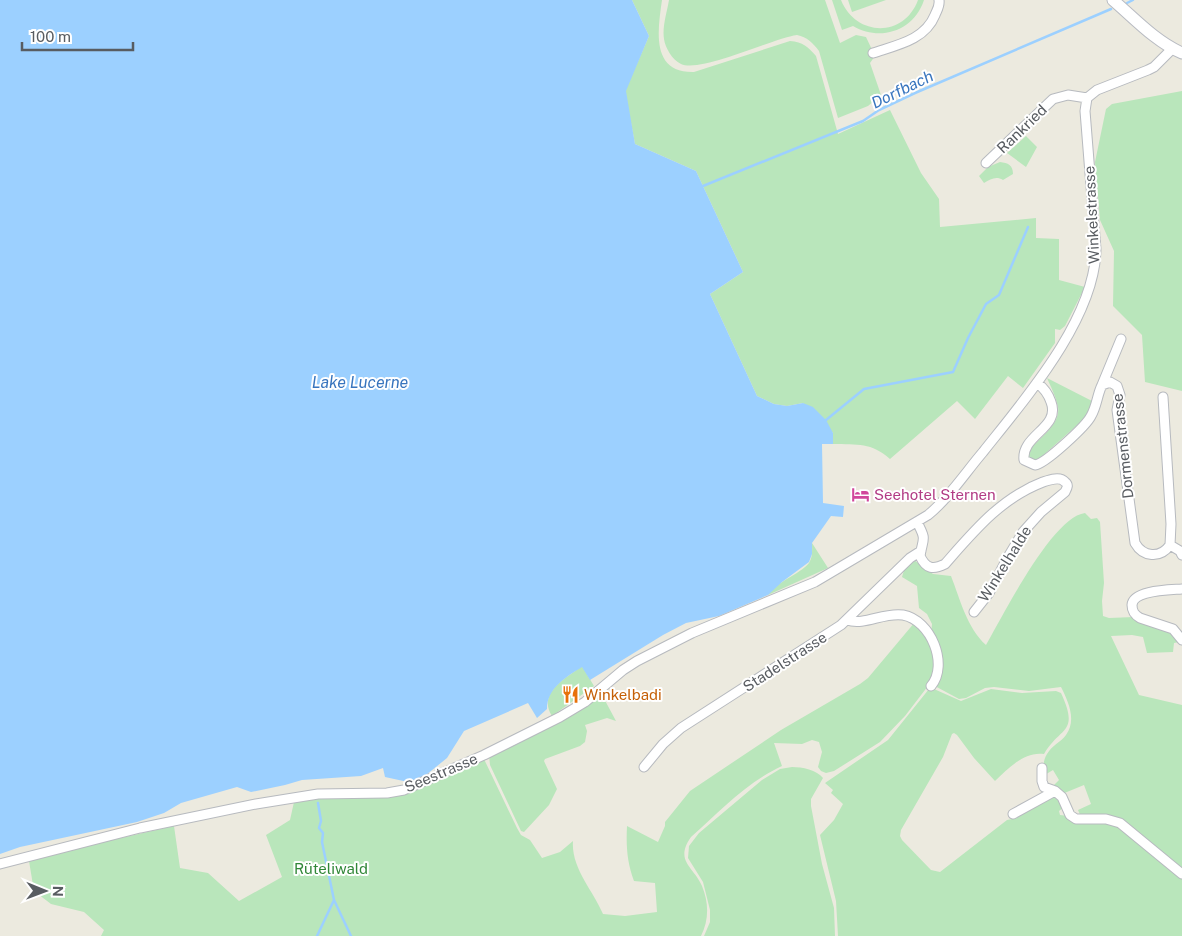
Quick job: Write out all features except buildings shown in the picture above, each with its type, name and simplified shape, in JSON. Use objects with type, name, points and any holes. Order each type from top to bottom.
[{"type":"main road","points":[[1113,0],[1177,51]]},
{"type":"street","points":[[873,53],[913,40],[923,33],[933,20],[940,4],[939,0]]},
{"type":"street","points":[[1087,98],[1092,92],[1154,67],[1177,51]]},
{"type":"street","name":"Rankried","points":[[986,163],[1053,99],[1068,95],[1087,98]]},
{"type":"street","name":"Winkelstrasse","points":[[917,522],[937,508],[1037,383],[1056,355],[1087,298],[1094,272],[1096,240],[1085,111],[1087,98]]},
{"type":"street","points":[[1102,385],[1122,339]]},
{"type":"street","name":"Dormenstrasse","points":[[1037,383],[1047,392],[1053,409],[1049,422],[1025,448],[1023,454],[1024,460],[1035,465],[1044,462],[1088,422],[1102,385],[1114,383],[1119,390],[1117,410],[1135,543],[1140,550],[1152,555],[1164,552],[1170,545]]},
{"type":"street","points":[[1163,397],[1172,534],[1170,545],[1180,550],[1182,555]]},
{"type":"street","name":"Winkelhalde","points":[[917,522],[924,537],[920,556],[925,565],[930,568],[937,568],[945,564],[984,520],[1018,494],[1049,480],[1059,479],[1067,483],[1068,488],[1065,492],[1041,512],[1023,532],[989,593],[974,612]]},
{"type":"street","name":"Seestrasse","points":[[0,864],[140,828],[256,804],[318,794],[387,793],[404,790],[484,755],[560,717],[585,702],[623,670],[637,661],[692,633],[815,582],[873,546],[917,522]]},
{"type":"street","name":"Stadelstrasse","points":[[644,767],[662,744],[681,728],[825,636],[846,620],[910,558],[921,550]]},
{"type":"street","points":[[1182,589],[1140,594],[1133,601],[1132,606],[1135,615],[1174,629],[1182,640]]},
{"type":"street","points":[[846,620],[855,623],[892,614],[905,615],[916,621],[931,637],[935,648],[938,669],[937,679],[931,686]]},
{"type":"street","points":[[1042,768],[1044,787],[1055,791],[1062,797],[1070,815],[1076,819],[1106,819],[1120,823],[1182,874]]},
{"type":"street","points":[[1013,814],[1055,791]]},
{"type":"green space","points":[[632,0],[662,0],[659,24],[660,47],[663,57],[670,65],[680,70],[694,72],[790,41],[798,42],[808,48],[816,56],[838,134],[890,110],[921,173],[939,199],[940,227],[1036,218],[1036,238],[1059,239],[1059,280],[1085,287],[1065,326],[1060,330],[1055,329],[1055,343],[1023,388],[1008,376],[975,419],[957,401],[890,459],[870,447],[833,444],[833,433],[803,403],[787,406],[774,404],[757,396],[710,294],[743,272],[696,171],[635,144],[625,91],[649,36]]},
{"type":"green space","points":[[669,0],[825,0],[840,43],[856,35],[866,37],[875,56],[870,63],[881,95],[868,106],[838,118],[819,51],[810,41],[797,35],[704,64],[691,66],[681,64],[670,53],[664,39],[664,25]]},
{"type":"green space","points":[[832,0],[841,0],[848,12],[857,21],[868,26],[880,28],[902,21],[911,12],[918,0],[924,0],[919,11],[904,26],[895,31],[874,33],[863,31],[853,26],[842,30]]},
{"type":"green space","points":[[848,0],[886,0],[852,12]]},
{"type":"green space","points":[[1182,91],[1182,391],[1145,382],[1142,335],[1113,306],[1114,251],[1100,220],[1095,162],[1106,109],[1112,104]]},
{"type":"green space","points":[[1026,136],[1037,147],[1026,167],[1007,153]]},
{"type":"green space","points":[[1000,162],[1009,165],[1012,168],[1013,174],[1003,180],[996,178],[984,183],[979,176],[988,167]]},
{"type":"green space","points":[[1047,378],[1092,401],[1088,414],[1084,419],[1038,460],[1033,461],[1029,459],[1028,451],[1043,437],[1056,420],[1058,413],[1056,400]]},
{"type":"green space","points":[[1085,513],[1091,519],[1097,518],[1100,522],[1104,583],[1103,616],[1109,618],[1134,617],[1173,632],[1179,642],[1174,643],[1173,652],[1147,653],[1143,637],[1132,635],[1111,636],[1139,695],[1182,705],[1182,868],[1179,869],[1122,823],[1081,817],[1078,810],[1091,804],[1084,785],[1062,794],[1054,785],[1059,780],[1053,770],[1043,776],[1046,756],[1051,748],[1066,735],[1071,723],[1069,704],[1061,687],[1029,691],[994,687],[985,688],[966,698],[959,699],[933,685],[937,680],[931,635],[932,624],[927,614],[919,608],[917,586],[902,577],[905,567],[914,560],[933,574],[951,576],[969,622],[986,645],[1016,592],[1044,549],[1058,531],[1072,519]]},
{"type":"green space","points":[[812,543],[828,568],[768,595],[777,586],[809,563],[812,556]]},
{"type":"green space","name":"Rüteliwald","points":[[915,622],[928,634],[937,669],[928,686],[905,716],[880,742],[834,771],[826,773],[818,767],[822,752],[819,742],[812,740],[802,744],[774,743],[782,766],[745,789],[691,837],[684,852],[685,858],[699,879],[707,905],[706,924],[701,936],[101,936],[104,930],[84,912],[51,904],[34,891],[29,861],[72,849],[174,826],[180,868],[208,873],[239,901],[282,877],[266,835],[290,820],[294,802],[326,797],[377,797],[483,757],[521,835],[530,840],[542,858],[560,852],[573,841],[573,851],[579,870],[603,914],[625,916],[657,912],[655,883],[634,881],[628,854],[627,826],[658,842],[665,822],[690,791],[781,730],[868,678]]},
{"type":"green space","points":[[582,666],[594,686],[552,716],[548,708],[548,700],[551,693],[555,687]]},
{"type":"green space","points":[[929,689],[934,689],[961,701],[991,689],[1022,693],[1056,691],[1061,693],[1069,716],[1066,728],[1044,754],[1030,755],[1023,758],[995,781],[974,758],[957,735],[952,734],[943,757],[901,830],[900,836],[931,870],[940,872],[1007,820],[1017,818],[1052,795],[1058,796],[1064,807],[1059,811],[1060,815],[1111,821],[1182,876],[1182,936],[838,936],[836,901],[820,835],[834,820],[843,804],[831,793],[833,790],[825,783],[888,740]]},
{"type":"green space","points":[[601,693],[616,721],[607,718],[585,725],[587,731],[585,742],[580,746],[545,759],[544,761],[557,789],[549,805],[524,832],[521,831],[490,765],[489,755]]},
{"type":"green space","points":[[792,767],[809,769],[823,778],[811,799],[811,806],[822,864],[834,908],[835,936],[704,936],[710,922],[710,910],[703,882],[688,858],[689,846],[699,833],[762,780],[780,769]]},
{"type":"water","name":"Lake Lucerne","points":[[0,0],[632,0],[649,36],[626,91],[635,144],[696,171],[743,272],[710,294],[757,396],[774,404],[787,406],[803,403],[813,407],[826,420],[833,433],[833,444],[822,444],[823,503],[844,506],[843,517],[831,516],[812,543],[812,554],[809,562],[768,595],[719,616],[686,623],[590,680],[582,667],[558,684],[550,695],[547,709],[537,718],[528,703],[464,731],[447,758],[421,779],[408,782],[385,777],[383,768],[361,776],[302,780],[251,792],[237,787],[181,803],[164,813],[137,822],[20,847],[0,854]]},
{"type":"waterway","name":"Dorfbach","points":[[1127,3],[1133,0]]},
{"type":"waterway","name":"Dorfbach","points":[[703,186],[863,121],[879,110],[915,93],[1111,9]]},
{"type":"waterway","points":[[826,420],[864,389],[953,372],[986,304],[999,295],[1028,227]]},
{"type":"waterway","points":[[318,803],[321,821],[319,828],[323,833],[322,842],[334,900],[351,936]]},
{"type":"waterway","points":[[317,936],[334,900]]},
{"type":"place","name":"Seehotel Sternen","points":[[860,495]]},
{"type":"place","name":"Winkelbadi","points":[[570,695]]}]
